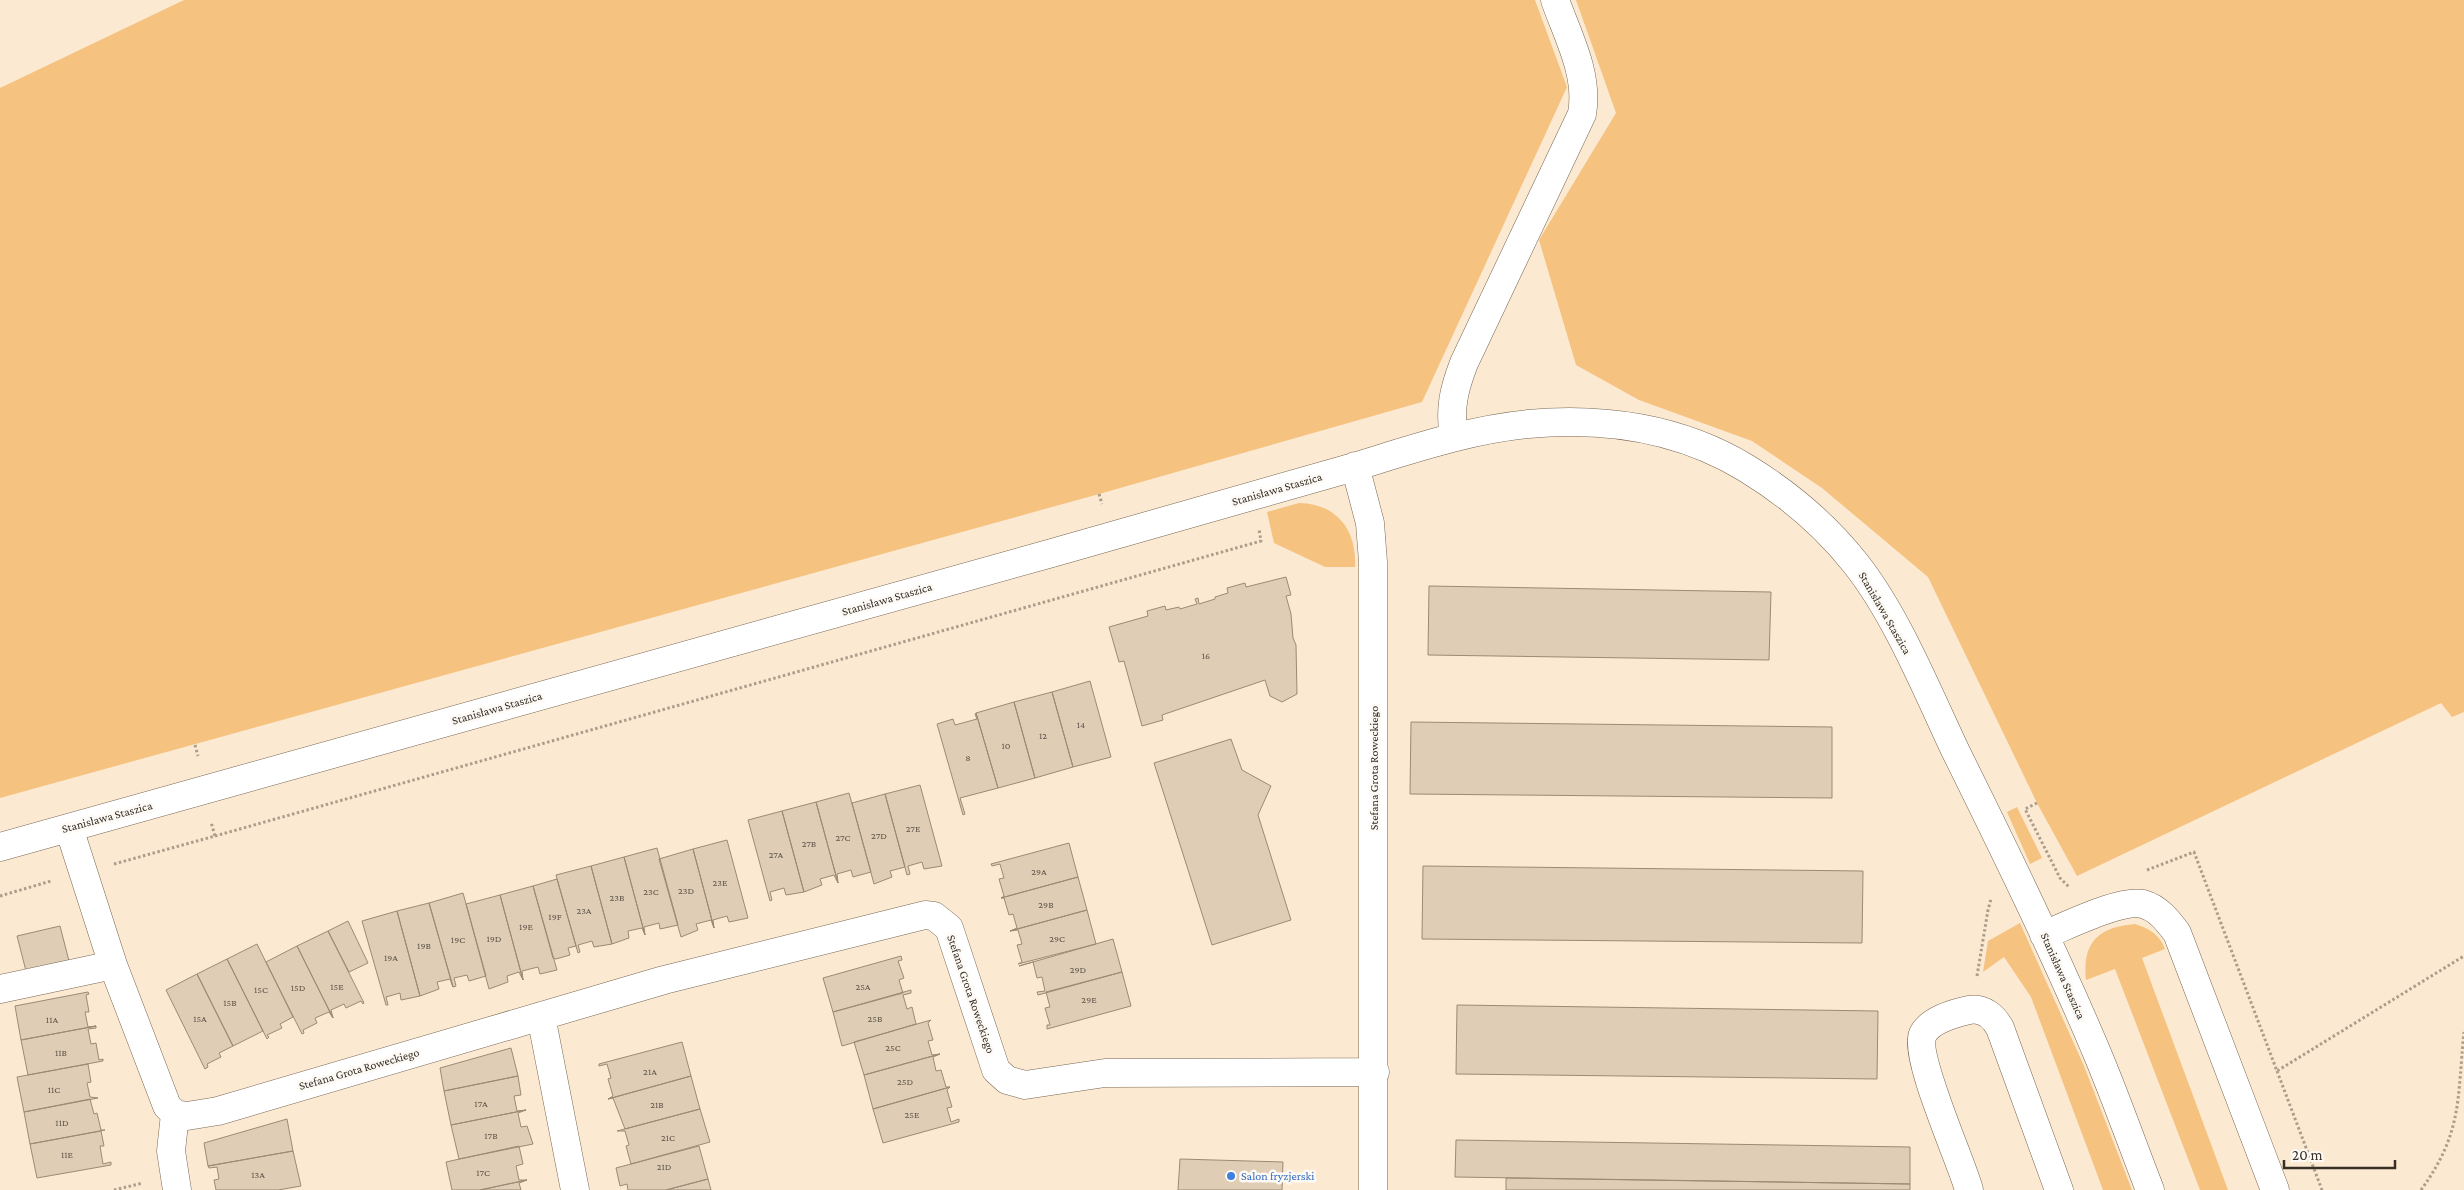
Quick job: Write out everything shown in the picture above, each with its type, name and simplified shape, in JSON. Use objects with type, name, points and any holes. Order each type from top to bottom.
[{"type":"street","points":[[1454,437],[1451,422],[1452,395],[1464,363],[1582,114],[1584,99],[1581,72],[1555,0]]},
{"type":"street","name":"Stanisława Staszica","points":[[0,847],[1454,437],[1518,425],[1552,422],[1585,421],[1645,428],[1721,454],[1766,481],[1814,518],[1858,567],[1884,607],[1922,682],[2044,936],[2098,1056],[2150,1190]]},
{"type":"street","name":"Stefana Grota Roweckiego","points":[[1355,466],[1370,523],[1373,562],[1375,1072],[1373,1190]]},
{"type":"street","points":[[68,828],[114,965],[162,1093],[168,1106],[175,1114],[171,1151],[177,1190]]},
{"type":"street","points":[[2044,936],[2117,906],[2131,903],[2144,904],[2158,912],[2169,922],[2177,934],[2275,1190]]},
{"type":"street","name":"Stefana Grota Roweckiego","points":[[175,1114],[186,1116],[218,1111],[664,980],[925,915],[934,916],[949,928],[996,1070],[1007,1080],[1015,1084],[1033,1085],[1105,1073],[1375,1072]]},
{"type":"street","points":[[0,989],[114,965]]},
{"type":"street","points":[[1969,1190],[1926,1070],[1921,1046],[1924,1033],[1928,1027],[1950,1016],[1973,1009],[1990,1015],[2000,1028],[2059,1190]]},
{"type":"street","points":[[541,1016],[575,1190]]},
{"type":"path","points":[[0,896],[931,636],[1262,541],[1258,523]]},
{"type":"path","points":[[2038,803],[2025,809],[2060,878],[2074,891]]},
{"type":"path","points":[[210,817],[215,836]]},
{"type":"path","points":[[2141,873],[2194,852],[2322,1190]]},
{"type":"path","points":[[1973,1009],[1988,910],[1993,896]]},
{"type":"path","points":[[2276,1071],[2464,956]]},
{"type":"path","points":[[2421,1190],[2442,1160],[2454,1129],[2458,1105],[2464,1032]]},
{"type":"shaded area","points":[[184,0],[1535,0],[1567,87],[1422,402],[1099,494],[0,798],[0,88]]},
{"type":"shaded area","points":[[1576,0],[2464,0],[2464,712],[2452,717],[2441,703],[2077,876],[2037,803],[1928,577],[1822,488],[1752,441],[1639,400],[1576,365],[1539,240],[1616,113]]},
{"type":"shaded area","points":[[1299,503],[1324,508],[1342,522],[1353,542],[1355,567],[1325,567],[1274,543],[1267,512]]},
{"type":"shaded area","points":[[2017,807],[2042,858],[2030,864],[2007,812]]},
{"type":"shaded area","points":[[2020,923],[2084,1066],[2132,1190],[2103,1190],[2031,997],[2004,957],[1983,972],[1988,941]]},
{"type":"shaded area","points":[[2135,924],[2153,933],[2165,949],[2142,958],[2228,1190],[2200,1190],[2115,969],[2086,980],[2085,967],[2087,956],[2095,939],[2111,929]]},
{"type":"building","points":[[1286,577],[1291,595],[1286,596],[1291,614],[1293,638],[1296,645],[1297,694],[1282,702],[1270,696],[1265,680],[1162,715],[1163,720],[1142,726],[1124,661],[1119,662],[1109,627],[1148,616],[1147,611],[1165,606],[1166,610],[1179,607],[1180,609],[1197,604],[1195,599],[1198,598],[1199,604],[1215,599],[1215,597],[1228,593],[1227,588],[1245,583],[1246,587]]},
{"type":"building","points":[[1429,586],[1771,592],[1769,660],[1428,655]]},
{"type":"building","points":[[1090,681],[1111,757],[1073,767],[1052,692]]},
{"type":"building","points":[[1052,692],[1073,767],[1035,778],[1014,702]]},
{"type":"building","points":[[1014,702],[1035,778],[998,788],[976,713]]},
{"type":"building","points":[[976,713],[998,788],[960,798],[965,814],[963,815],[937,724],[953,719],[955,725],[977,719]]},
{"type":"building","points":[[1411,722],[1832,727],[1832,798],[1410,794]]},
{"type":"building","points":[[1231,739],[1242,770],[1271,786],[1258,815],[1291,920],[1212,945],[1154,763]]},
{"type":"building","points":[[920,785],[942,866],[924,869],[922,862],[908,866],[910,874],[907,875],[885,794]]},
{"type":"building","points":[[849,793],[871,872],[853,877],[851,870],[837,874],[838,883],[816,802]]},
{"type":"building","points":[[885,794],[905,867],[890,871],[892,877],[874,884],[852,803]]},
{"type":"building","points":[[816,802],[838,883],[834,875],[820,879],[822,885],[804,892],[782,811]]},
{"type":"building","points":[[782,811],[804,892],[786,895],[784,888],[770,892],[772,900],[770,901],[748,820]]},
{"type":"building","points":[[727,840],[748,918],[729,922],[727,916],[713,920],[714,928],[693,849]]},
{"type":"building","points":[[1069,843],[1078,877],[1001,898],[1004,896],[999,879],[1004,878],[1000,864],[992,866],[991,864]]},
{"type":"building","points":[[657,848],[678,925],[660,929],[659,923],[644,927],[645,935],[624,857]]},
{"type":"building","points":[[693,849],[714,928],[711,920],[696,924],[698,930],[681,937],[659,859]]},
{"type":"building","points":[[624,857],[645,935],[642,928],[628,931],[629,938],[612,944],[591,866]]},
{"type":"building","points":[[591,866],[612,944],[594,947],[592,941],[578,945],[580,952],[578,953],[556,875]]},
{"type":"building","points":[[1423,866],[1863,871],[1862,943],[1422,939]]},
{"type":"building","points":[[1078,877],[1087,910],[1010,931],[1017,928],[1013,914],[1009,915],[1004,898],[1001,898]]},
{"type":"building","points":[[557,879],[576,946],[568,948],[570,955],[556,959],[553,958],[533,886]]},
{"type":"building","points":[[533,886],[557,970],[540,974],[538,967],[522,971],[523,980],[500,895]]},
{"type":"building","points":[[463,893],[486,976],[469,981],[467,975],[454,978],[456,986],[453,987],[429,903]]},
{"type":"building","points":[[500,895],[523,980],[519,972],[507,976],[508,982],[489,989],[466,904]]},
{"type":"building","points":[[429,903],[453,987],[450,979],[437,982],[439,989],[420,996],[397,911]]},
{"type":"building","points":[[1087,910],[1096,944],[1018,964],[1022,962],[1017,945],[1022,944],[1018,930],[1010,931]]},
{"type":"building","points":[[397,911],[420,996],[401,1000],[400,993],[386,997],[388,1005],[386,1005],[362,921]]},
{"type":"building","points":[[348,921],[368,963],[349,972],[328,931]]},
{"type":"building","points":[[60,926],[69,961],[26,971],[17,936]]},
{"type":"building","points":[[328,931],[364,1003],[361,1001],[346,1008],[344,1004],[331,1010],[333,1018],[297,946]]},
{"type":"building","points":[[1113,939],[1122,972],[1038,995],[1037,992],[1045,991],[1042,977],[1037,978],[1033,962],[1019,966]]},
{"type":"building","points":[[257,944],[293,1017],[280,1024],[282,1028],[267,1035],[269,1037],[267,1039],[227,959]]},
{"type":"building","points":[[297,946],[333,1018],[329,1012],[315,1018],[317,1023],[303,1030],[304,1033],[302,1034],[266,962]]},
{"type":"building","points":[[901,956],[902,960],[898,961],[904,978],[899,980],[903,993],[833,1012],[823,978]]},
{"type":"building","points":[[227,959],[263,1031],[233,1046],[197,974]]},
{"type":"building","points":[[1122,972],[1131,1006],[1047,1029],[1047,1025],[1050,1025],[1045,1008],[1050,1007],[1046,992]]},
{"type":"building","points":[[197,974],[233,1046],[219,1053],[221,1057],[207,1064],[208,1067],[205,1069],[166,990]]},
{"type":"building","points":[[911,990],[911,993],[903,995],[907,1009],[912,1007],[916,1024],[842,1046],[833,1012]]},
{"type":"building","points":[[88,992],[89,994],[86,995],[89,1012],[85,1012],[88,1027],[96,1026],[21,1040],[15,1006]]},
{"type":"building","points":[[1457,1005],[1878,1011],[1877,1079],[1456,1074]]},
{"type":"building","points":[[931,1020],[928,1023],[933,1040],[928,1041],[932,1055],[940,1054],[864,1075],[854,1042]]},
{"type":"building","points":[[96,1026],[96,1028],[88,1029],[91,1044],[96,1043],[99,1060],[103,1059],[103,1061],[28,1075],[21,1040]]},
{"type":"building","points":[[682,1042],[691,1076],[608,1099],[613,1096],[608,1079],[611,1078],[607,1064],[599,1066],[599,1064]]},
{"type":"building","points":[[511,1048],[518,1076],[444,1091],[440,1068]]},
{"type":"building","points":[[940,1054],[933,1057],[936,1071],[941,1070],[946,1087],[950,1087],[873,1109],[864,1075]]},
{"type":"building","points":[[88,1064],[91,1082],[87,1083],[90,1097],[98,1098],[24,1112],[17,1077]]},
{"type":"building","points":[[518,1076],[521,1095],[514,1096],[517,1111],[526,1110],[451,1125],[444,1091]]},
{"type":"building","points":[[691,1076],[700,1109],[625,1129],[613,1098],[608,1099]]},
{"type":"building","points":[[950,1087],[947,1090],[952,1107],[947,1108],[951,1122],[959,1119],[959,1122],[883,1143],[873,1109]]},
{"type":"building","points":[[90,1099],[94,1114],[97,1113],[101,1130],[105,1130],[30,1144],[24,1112]]},
{"type":"building","points":[[700,1109],[710,1142],[631,1164],[626,1146],[629,1145],[625,1131],[617,1131]]},
{"type":"building","points":[[526,1110],[518,1113],[521,1127],[527,1126],[533,1144],[459,1159],[451,1125]]},
{"type":"building","points":[[287,1119],[293,1151],[208,1166],[204,1143]]},
{"type":"building","points":[[101,1131],[104,1146],[100,1146],[103,1164],[111,1162],[111,1165],[37,1178],[30,1144]]},
{"type":"building","points":[[1456,1140],[1910,1147],[1910,1184],[1455,1177]]},
{"type":"building","points":[[519,1146],[523,1164],[516,1166],[519,1180],[527,1180],[480,1190],[452,1190],[446,1162]]},
{"type":"building","points":[[699,1146],[708,1179],[666,1190],[628,1190],[627,1184],[620,1186],[616,1168]]},
{"type":"building","points":[[293,1151],[301,1186],[278,1190],[216,1190],[214,1180],[219,1179],[217,1167],[209,1168],[208,1166]]},
{"type":"building","name":"Salon fryzjerski","points":[[1180,1159],[1283,1162],[1282,1190],[1178,1190]]},
{"type":"building","points":[[1506,1178],[1910,1184],[1910,1190],[1506,1190]]},
{"type":"building","points":[[708,1179],[711,1190],[666,1190]]},
{"type":"building","points":[[527,1180],[519,1183],[521,1190],[480,1190]]},
{"type":"place","name":"Salon fryzjerski","points":[[1231,1176]]}]
